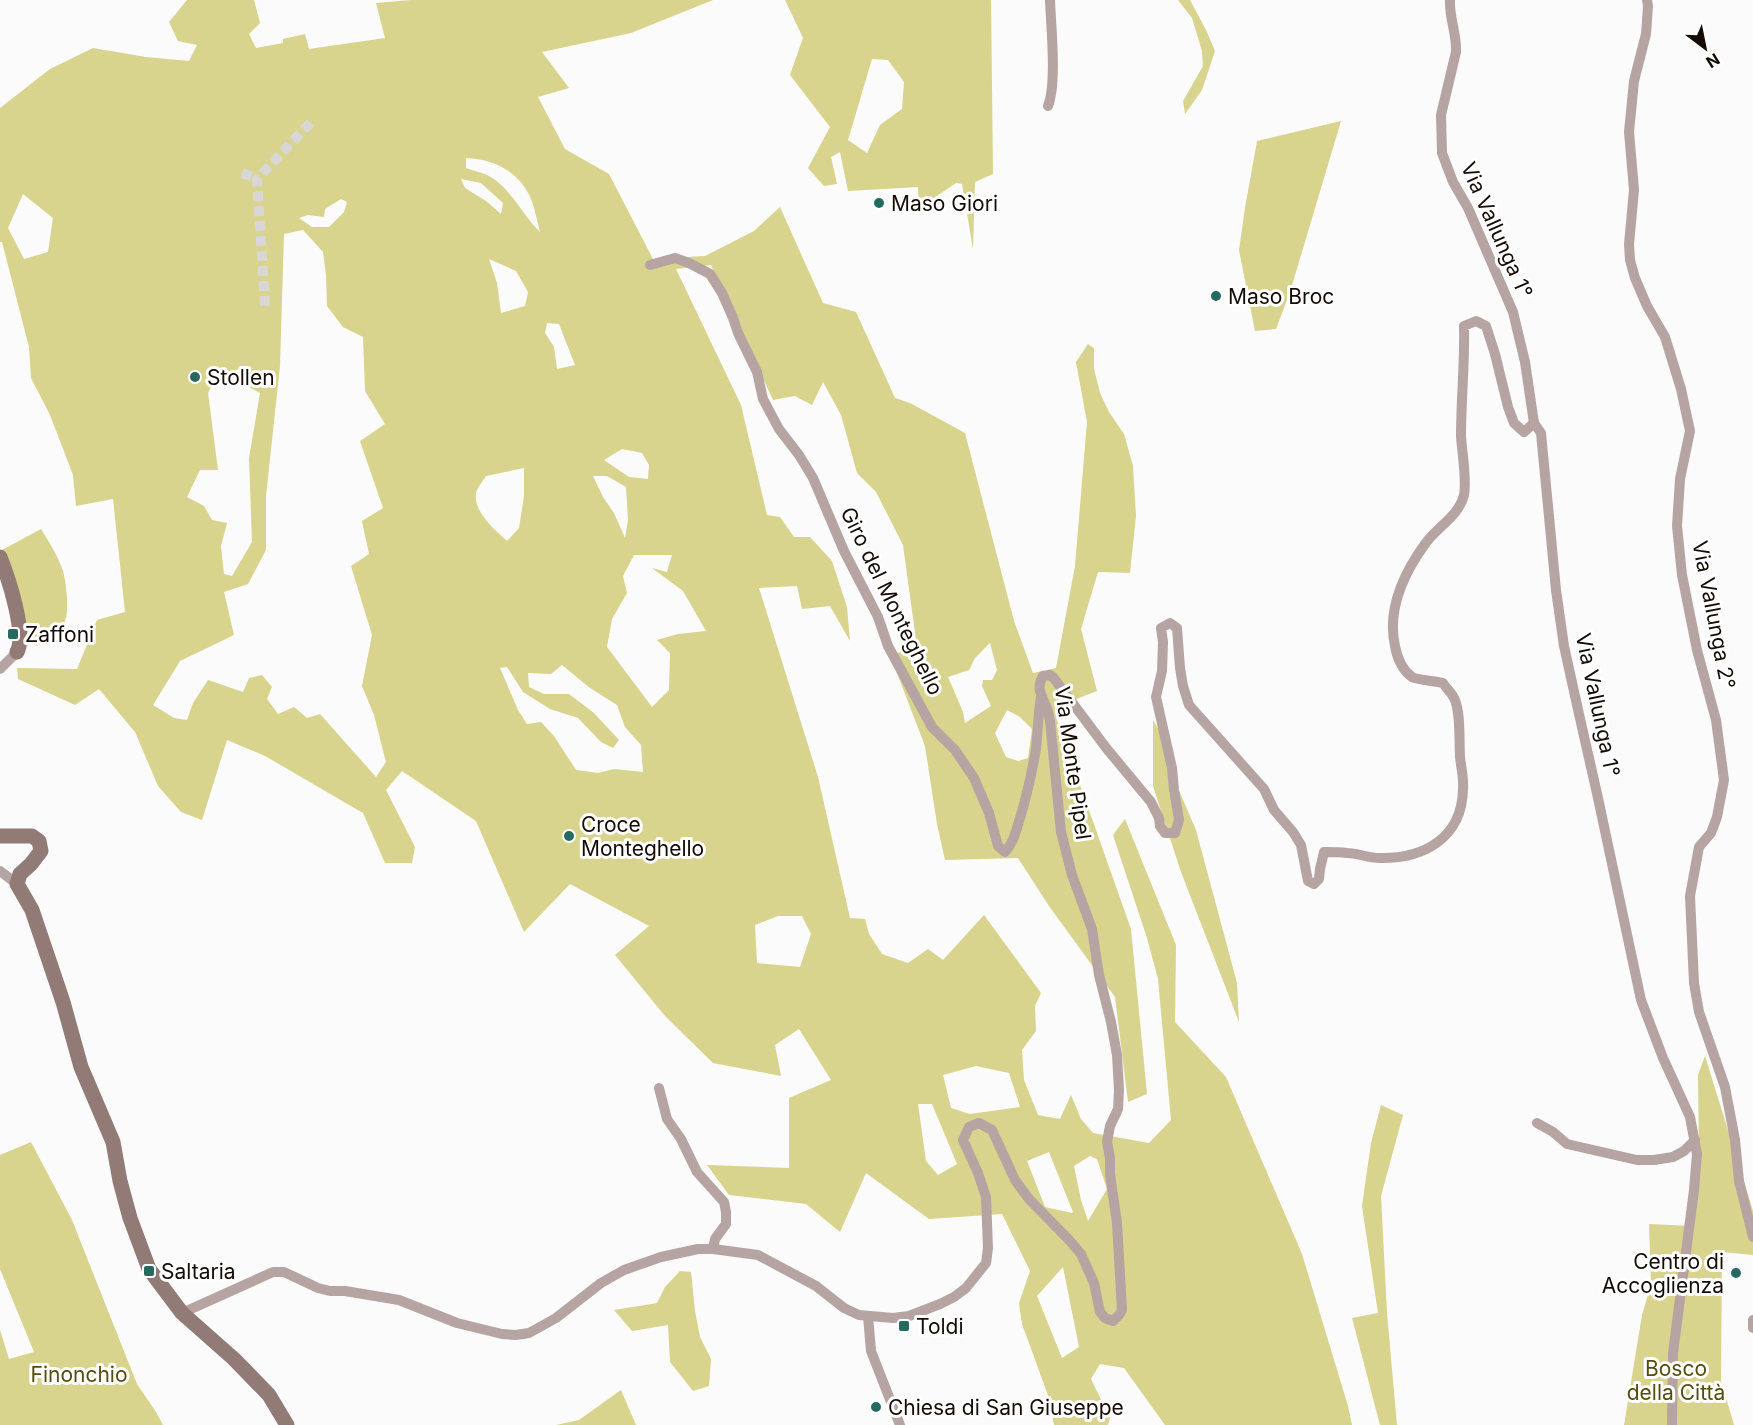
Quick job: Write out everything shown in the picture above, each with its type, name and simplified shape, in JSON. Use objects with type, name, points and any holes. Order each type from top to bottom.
[{"type":"street","points":[[1048,106],[1052,97],[1050,0]]},
{"type":"street","name":"Via Vallunga 1°","points":[[1450,0],[1456,52],[1441,116],[1442,153],[1512,312],[1526,362],[1534,423],[1541,433],[1556,590],[1564,646],[1641,1000],[1690,1117],[1695,1140],[1697,1154],[1694,1190],[1673,1353],[1672,1425]]},
{"type":"street","name":"Via Vallunga 2°","points":[[1647,0],[1646,34],[1634,81],[1629,132],[1634,190],[1629,244],[1630,260],[1647,306],[1665,337],[1681,389],[1690,431],[1680,479],[1677,526],[1682,575],[1697,650],[1716,720],[1724,780],[1717,817],[1711,833],[1699,847],[1690,896],[1694,982],[1699,1012],[1725,1087],[1735,1140],[1739,1181],[1753,1237]]},
{"type":"street","name":"Giro del Monteghello","points":[[650,265],[675,258],[710,274],[722,294],[757,372],[763,399],[779,429],[800,455],[813,478],[844,551],[878,617],[888,646],[932,727],[955,750],[974,778],[989,813],[998,846],[1005,852],[1012,844],[1028,793],[1041,697]]},
{"type":"street","name":"Via Monte Pipel","points":[[868,1316],[893,1318],[909,1316],[948,1301],[966,1288],[986,1263],[988,1225],[986,1197],[963,1140],[969,1127],[979,1123],[992,1130],[1016,1180],[1029,1199],[1070,1240],[1080,1254],[1094,1283],[1100,1312],[1105,1318],[1113,1321],[1122,1310],[1117,1223],[1107,1142],[1110,1126],[1118,1108],[1117,1055],[1099,975],[1092,929],[1072,875],[1061,832],[1050,721],[1047,707],[1041,697],[1039,683],[1043,676],[1053,676],[1107,749],[1151,802],[1165,833],[1175,833],[1179,820],[1172,768],[1156,697],[1162,671],[1161,628],[1170,623],[1177,628],[1179,668],[1189,705],[1264,789],[1274,810],[1301,845],[1308,881],[1314,884],[1319,879],[1324,852],[1377,858],[1403,857],[1428,849],[1440,842],[1451,830],[1462,801],[1458,711],[1454,698],[1443,683],[1412,677],[1398,660],[1392,633],[1393,618],[1401,588],[1416,556],[1426,541],[1459,509],[1464,493],[1461,426],[1464,326],[1476,321],[1486,326],[1514,423],[1524,432],[1534,423]]},
{"type":"street","points":[[0,557],[20,630],[20,646],[17,652],[0,669]]},
{"type":"street","points":[[0,836],[32,836],[39,841],[41,851],[20,874],[17,884]]},
{"type":"street","points":[[0,871],[17,884],[32,910],[59,990],[81,1067],[113,1142],[130,1218],[149,1269],[184,1318],[234,1359],[269,1395],[287,1425]]},
{"type":"street","points":[[659,1088],[668,1119],[681,1139],[697,1172],[724,1202],[726,1224],[715,1239],[713,1249]]},
{"type":"street","points":[[1537,1124],[1553,1132],[1567,1144],[1636,1160],[1673,1157],[1684,1151],[1695,1140]]},
{"type":"street","points":[[184,1318],[273,1272],[285,1272],[318,1288],[399,1299],[466,1325],[516,1335],[529,1333],[556,1318],[601,1283],[624,1270],[661,1257],[698,1249],[758,1255],[816,1286],[844,1308],[859,1315],[868,1316],[871,1351],[900,1425]]},
{"type":"street","points":[[1753,1320],[1753,1328]]},
{"type":"green space","points":[[187,0],[254,0],[260,23],[249,34],[256,48],[283,43],[283,39],[305,34],[309,49],[385,38],[376,3],[411,0],[713,0],[631,33],[542,52],[569,88],[538,97],[565,149],[609,174],[653,259],[705,256],[754,231],[780,207],[823,303],[856,312],[895,398],[910,403],[965,433],[1014,621],[1033,673],[1056,668],[1075,566],[1087,422],[1076,362],[1088,344],[1094,348],[1094,369],[1100,393],[1109,412],[1124,434],[1133,466],[1136,516],[1130,573],[1098,572],[1081,629],[1097,691],[1066,703],[1057,720],[1131,929],[1147,1094],[1128,1102],[1115,997],[1049,906],[1018,858],[945,860],[925,746],[890,655],[917,647],[903,545],[876,492],[857,473],[841,415],[823,382],[812,405],[795,396],[773,400],[711,265],[676,269],[741,405],[767,515],[780,517],[794,537],[810,537],[832,561],[847,607],[850,641],[830,606],[802,609],[797,586],[759,588],[818,777],[850,918],[865,919],[869,934],[882,954],[908,963],[928,949],[943,960],[984,915],[1041,993],[1035,1006],[1036,1031],[1022,1050],[1024,1080],[1038,1115],[1060,1119],[1071,1095],[1081,1119],[1093,1133],[1149,1143],[1171,1120],[1158,979],[1113,835],[1125,819],[1176,945],[1175,1022],[1226,1077],[1302,1254],[1352,1425],[1165,1425],[1124,1368],[1100,1364],[1091,1379],[1110,1418],[1108,1425],[1054,1425],[1049,1398],[1022,1324],[1019,1303],[1030,1271],[1002,1214],[929,1219],[866,1173],[840,1232],[806,1204],[729,1195],[707,1165],[789,1168],[789,1098],[831,1080],[799,1029],[775,1045],[781,1076],[713,1063],[665,1016],[615,955],[649,926],[570,884],[524,932],[476,821],[402,771],[386,790],[415,847],[412,863],[385,863],[363,813],[265,756],[227,740],[202,820],[181,812],[158,786],[135,732],[99,689],[75,705],[18,679],[17,668],[77,669],[97,620],[125,612],[113,499],[76,506],[73,475],[50,415],[31,378],[29,347],[2,242],[0,242],[0,108],[50,69],[93,48],[146,57],[189,61],[197,45],[178,41],[169,22]],"holes":[[[466,158],[496,164],[513,174],[531,199],[540,232],[504,187],[483,173],[466,168]],[[461,179],[481,183],[503,203],[501,214],[465,188]],[[23,194],[53,218],[48,252],[24,259],[8,228]],[[341,199],[347,202],[344,212],[329,227],[312,227],[299,218],[308,215],[324,217],[325,209]],[[303,230],[323,252],[327,306],[343,327],[363,337],[365,391],[385,424],[360,441],[383,508],[362,521],[369,554],[351,566],[372,635],[362,686],[374,715],[386,762],[376,777],[320,714],[307,718],[294,707],[278,714],[267,699],[272,687],[262,675],[249,678],[243,692],[208,680],[193,703],[187,720],[174,718],[153,705],[180,661],[234,635],[224,592],[248,584],[266,550],[266,496],[280,366],[284,234]],[[489,259],[516,271],[528,292],[525,306],[501,313],[497,283]],[[547,323],[559,324],[575,365],[557,369],[554,347],[545,333]],[[242,368],[243,384],[260,393],[249,458],[252,542],[232,576],[224,574],[221,546],[227,523],[212,520],[204,506],[187,497],[200,470],[218,470],[208,393],[215,379]],[[622,449],[642,453],[649,465],[648,479],[629,477],[604,460]],[[524,468],[524,496],[519,528],[507,541],[481,514],[476,500],[478,489],[486,476]],[[593,476],[607,476],[626,487],[628,520],[625,538]],[[634,555],[672,555],[667,572],[652,568],[683,591],[706,631],[678,634],[657,640],[670,653],[669,690],[652,707],[607,647],[612,619],[627,593],[623,576]],[[990,643],[997,670],[992,680],[983,680],[982,686],[991,706],[965,723],[963,712],[948,677],[969,670],[975,658]],[[562,665],[590,688],[617,705],[625,727],[641,745],[643,772],[614,769],[598,773],[576,770],[554,736],[541,722],[527,724],[518,710],[500,668],[507,667],[523,692],[550,709],[578,718],[601,742],[613,748],[619,740],[594,713],[569,694],[544,694],[529,687],[528,673],[551,674]],[[1007,710],[1020,717],[1032,729],[1028,758],[1018,761],[1006,757],[995,733]],[[778,916],[802,916],[811,934],[800,967],[757,963],[755,925]],[[976,1066],[1009,1073],[1020,1107],[970,1114],[951,1108],[943,1075]],[[918,1104],[932,1104],[957,1164],[938,1175],[926,1161]],[[1049,1152],[1072,1213],[1045,1207],[1027,1161]],[[1090,1156],[1097,1159],[1107,1189],[1088,1221],[1074,1166]],[[1063,1267],[1079,1347],[1062,1358],[1037,1296]]]},
{"type":"green space","points":[[785,0],[991,0],[993,174],[975,182],[973,249],[962,184],[956,183],[919,208],[918,187],[848,191],[840,152],[831,157],[837,184],[824,186],[808,168],[830,127],[790,75],[803,38]],"holes":[[[872,59],[888,60],[904,82],[902,109],[880,125],[867,153],[848,140]]]},
{"type":"green space","points":[[1178,0],[1190,0],[1215,51],[1202,90],[1185,114],[1183,101],[1203,66],[1202,51],[1192,18]]},
{"type":"green space","points":[[1341,121],[1290,292],[1276,329],[1255,331],[1239,250],[1257,141]]},
{"type":"green space","points":[[41,529],[63,571],[67,608],[66,618],[58,631],[36,646],[26,637],[2,550]]},
{"type":"green space","points":[[1153,720],[1164,739],[1168,765],[1196,830],[1237,983],[1239,1022],[1181,872],[1153,786]]},
{"type":"green space","name":"Bosco della Città","points":[[1705,1056],[1753,1211],[1753,1255],[1722,1252],[1721,1380],[1734,1425],[1624,1425],[1642,1315],[1651,1285],[1649,1224],[1693,1226],[1699,1154],[1698,1075]]},
{"type":"green space","points":[[1381,1105],[1403,1115],[1381,1196],[1387,1313],[1397,1425],[1380,1425],[1352,1318],[1378,1313],[1362,1206],[1371,1143]]},
{"type":"green space","name":"Finonchio","points":[[31,1142],[72,1220],[137,1384],[163,1425],[0,1425],[0,1330],[9,1359],[34,1352],[0,1269],[0,1155]]},
{"type":"green space","points":[[680,1271],[691,1272],[700,1337],[711,1359],[709,1386],[693,1391],[670,1362],[668,1325],[632,1331],[614,1310],[657,1303],[665,1287]]},
{"type":"green space","points":[[621,1390],[636,1425],[556,1425],[579,1420]]},
{"type":"tunnel","points":[[265,306],[257,179],[311,122]]},
{"type":"tunnel","points":[[242,173],[257,179]]},
{"type":"place","name":"Maso Giori","points":[[879,203]]},
{"type":"place","name":"Maso Broc","points":[[1216,296]]},
{"type":"place","name":"Stollen","points":[[195,377]]},
{"type":"place","name":"Zaffoni","points":[[13,634]]},
{"type":"place","name":"Croce Monteghello","points":[[569,836]]},
{"type":"place","name":"Saltaria","points":[[149,1271]]},
{"type":"place","name":"Centro di Accoglienza","points":[[1736,1273]]},
{"type":"place","name":"Toldi","points":[[904,1326]]},
{"type":"place","name":"Chiesa di San Giuseppe","points":[[876,1407]]}]
